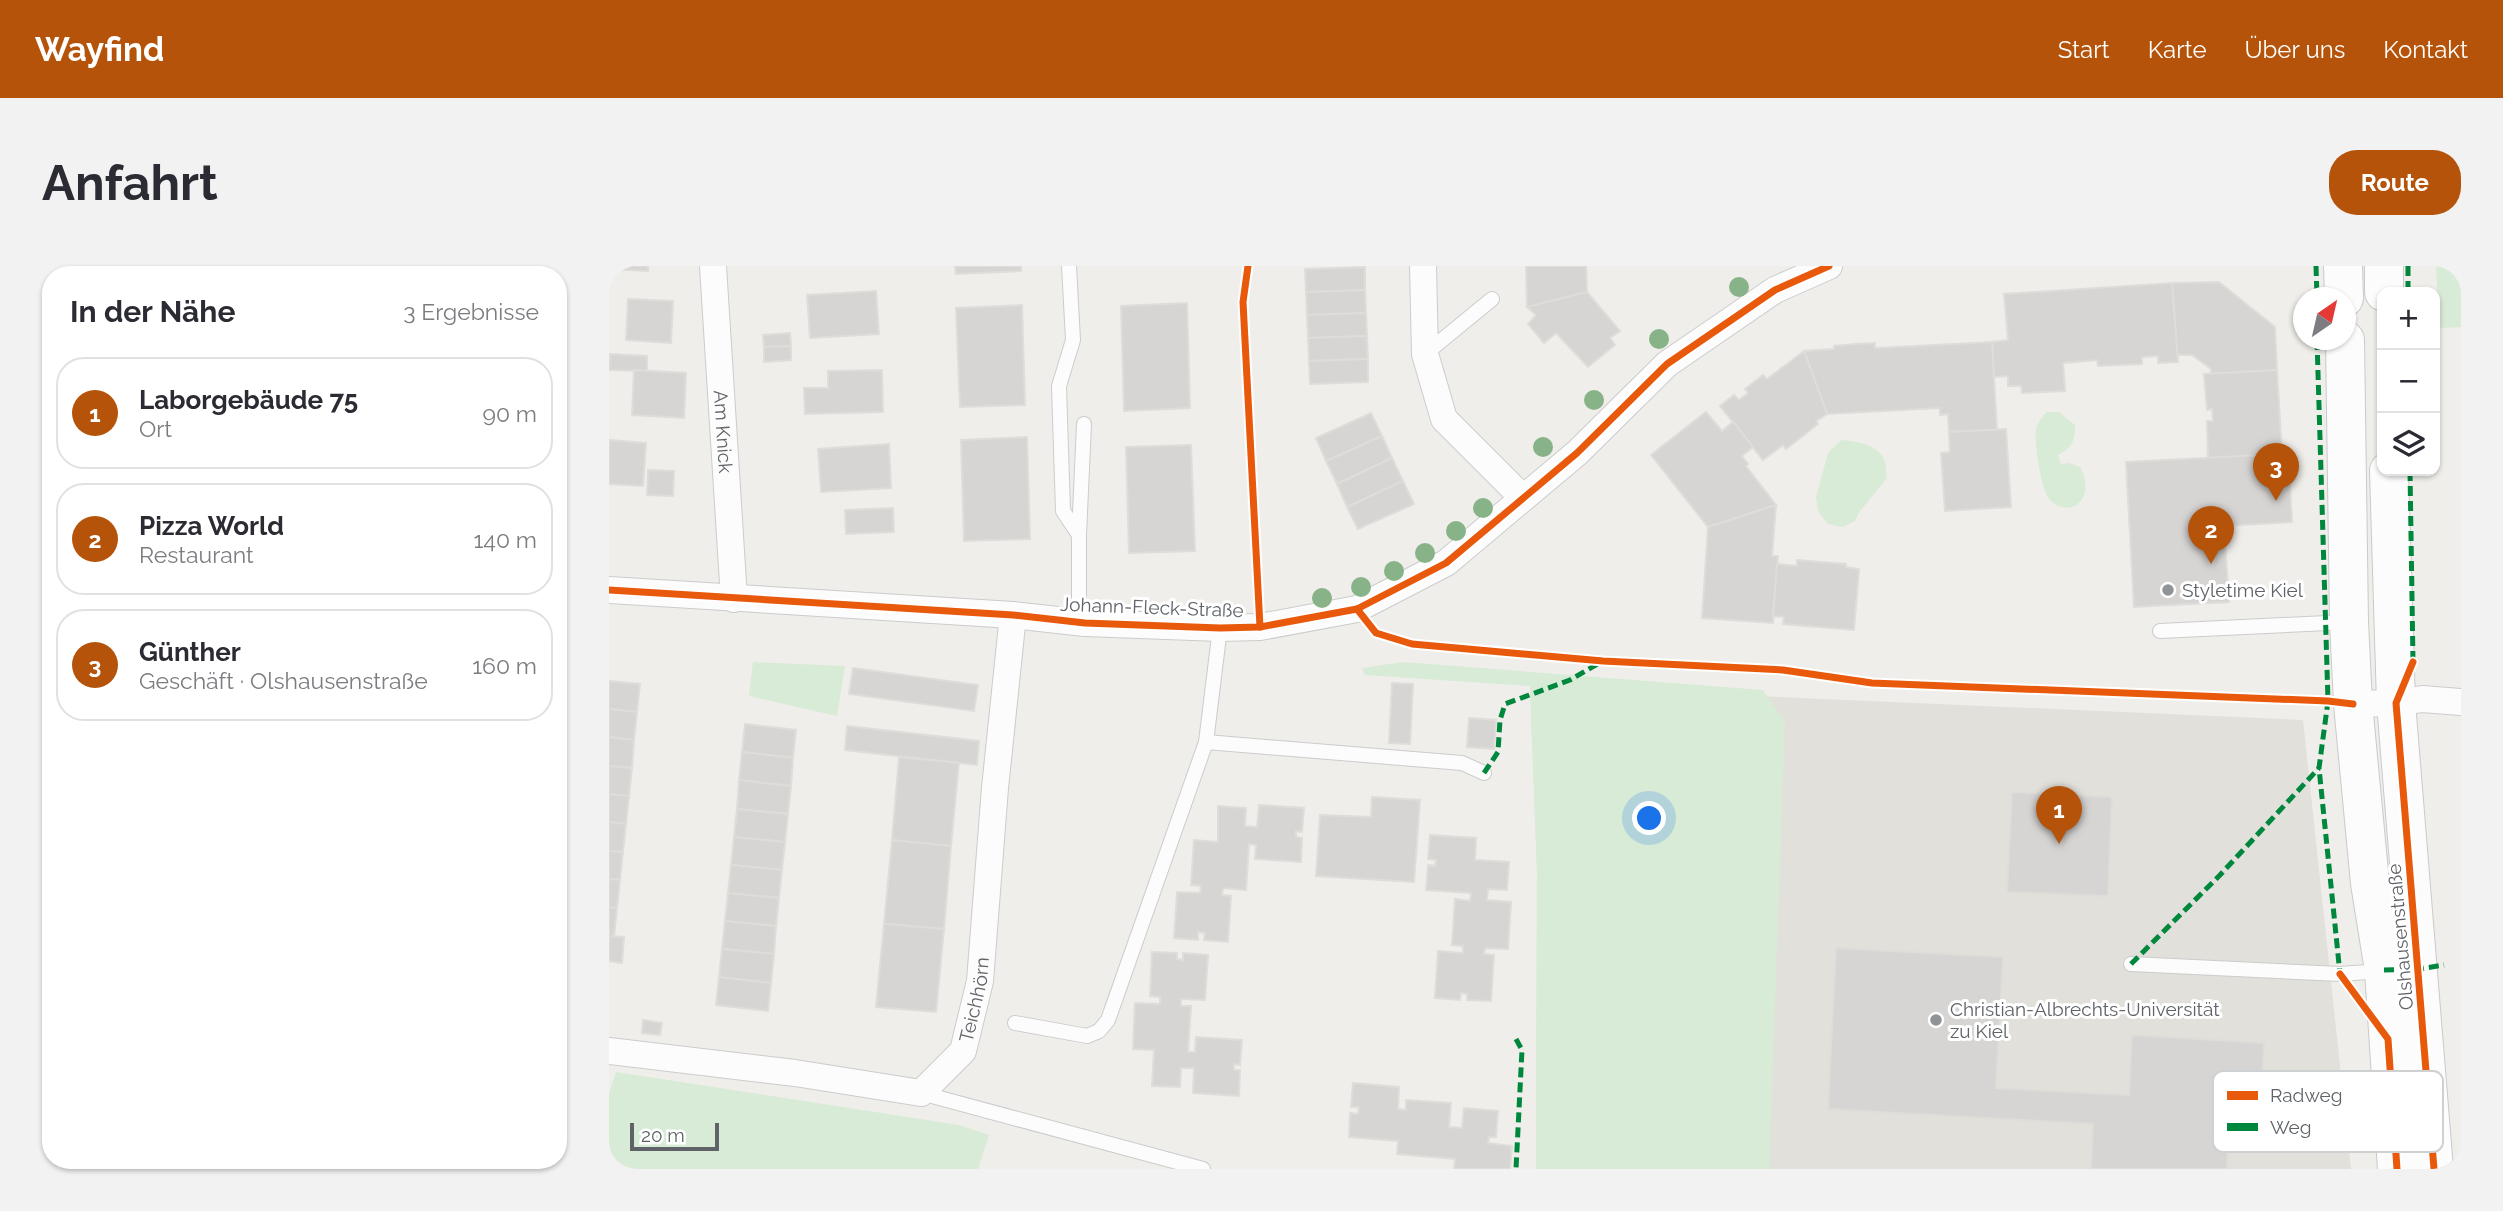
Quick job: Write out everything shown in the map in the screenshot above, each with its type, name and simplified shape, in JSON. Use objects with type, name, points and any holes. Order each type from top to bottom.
[{"type":"street","name":"Am Knick","points":[[713,266],[734,599]]},
{"type":"street","points":[[1423,266],[1425,354],[1444,419],[1523,498]]},
{"type":"street","name":"Johann-Fleck-Straße","points":[[609,590],[1013,615],[1079,622],[1220,628],[1259,627],[1357,610],[1446,563],[1577,453],[1667,364],[1775,290],[1829,266]]},
{"type":"street","points":[[2343,266],[2344,287]]},
{"type":"street","points":[[2384,266],[2384,287]]},
{"type":"street","name":"Olshausenstraße","points":[[2345,350],[2349,622],[2353,704],[2369,883],[2384,970],[2391,1071]]},
{"type":"street","name":"Olshausenstraße","points":[[2389,476],[2396,703],[2426,1071]]},
{"type":"street","name":"Teichhörn","points":[[921,1093],[963,1051],[979,981],[1013,615]]},
{"type":"street","points":[[2353,704],[2396,703],[2422,699],[2461,702]]},
{"type":"street","points":[[609,1051],[795,1073],[921,1093]]},
{"type":"lane","points":[[1069,266],[1073,340],[1059,386],[1062,497],[1063,511],[1079,535]]},
{"type":"lane","points":[[1425,354],[1492,299]]},
{"type":"lane","points":[[1079,622],[1079,535],[1084,424]]},
{"type":"lane","points":[[2160,631],[2349,622]]},
{"type":"lane","points":[[1015,1023],[1087,1036],[1099,1031],[1108,1020],[1206,742],[1220,628]]},
{"type":"lane","points":[[1206,742],[1462,763],[1484,773]]},
{"type":"lane","points":[[2131,964],[2340,974],[2384,970]]},
{"type":"lane","points":[[921,1093],[1203,1169]]},
{"type":"shaded area","name":"Christian-Albrechts-Universität zu Kiel","points":[[1530,686],[2303,720],[2341,1071],[2213,1071],[2213,1152],[2349,1152],[2351,1169],[1536,1169],[1537,872]]},
{"type":"green space","points":[[2436,266],[2461,266],[2461,327],[2440,328],[2440,287],[2437,287]]},
{"type":"green space","points":[[2047,412],[2059,412],[2075,425],[2072,443],[2058,455],[2061,464],[2069,463],[2080,467],[2085,478],[2083,497],[2073,507],[2057,506],[2050,500],[2041,477],[2036,430]]},
{"type":"green space","points":[[1841,440],[1859,442],[1876,450],[1884,459],[1887,478],[1855,521],[1843,527],[1828,524],[1818,511],[1816,497],[1828,453]]},
{"type":"green space","points":[[753,662],[845,666],[837,716],[749,696]]},
{"type":"green space","points":[[1403,662],[1763,690],[1785,722],[1769,1169],[1536,1169],[1537,872],[1530,686],[1365,675],[1362,668]]},
{"type":"green space","points":[[616,1072],[959,1125],[989,1135],[978,1169],[609,1169],[609,1094]]},
{"type":"building","points":[[610,266],[648,266],[648,271],[610,269]]},
{"type":"building","points":[[955,266],[1021,266],[1021,271],[956,274]]},
{"type":"building","points":[[1526,266],[1586,266],[1587,292],[1527,307]]},
{"type":"building","points":[[1365,267],[1365,290],[1306,292],[1305,269]]},
{"type":"building","points":[[2219,282],[2275,327],[2277,370],[2211,374],[2211,369],[2192,355],[2177,355],[2172,283]]},
{"type":"building","points":[[2172,283],[2178,362],[2158,363],[2158,356],[2142,357],[2142,364],[2098,366],[2097,360],[2063,363],[2065,391],[2022,393],[2021,386],[2008,386],[2008,376],[1994,377],[1992,342],[2008,340],[2004,294]]},
{"type":"building","points":[[1365,290],[1366,313],[1307,315],[1306,292]]},
{"type":"building","points":[[876,291],[879,334],[810,338],[807,295]]},
{"type":"building","points":[[1587,292],[1620,331],[1610,338],[1615,345],[1588,367],[1556,333],[1544,343],[1528,324],[1536,315],[1527,307]]},
{"type":"building","points":[[628,299],[673,301],[671,343],[626,340]]},
{"type":"building","points":[[1187,303],[1190,408],[1124,411],[1121,306]]},
{"type":"building","points":[[1022,305],[1025,405],[960,407],[956,308]]},
{"type":"building","points":[[1366,313],[1367,336],[1308,338],[1307,315]]},
{"type":"building","points":[[790,333],[791,346],[764,347],[763,335]]},
{"type":"building","points":[[1367,336],[1368,359],[1309,361],[1308,338]]},
{"type":"building","points":[[1992,342],[1997,430],[1949,432],[1948,414],[1940,415],[1940,408],[1827,414],[1804,351],[1875,343],[1875,348]]},
{"type":"building","points":[[791,346],[791,360],[764,362],[764,347]]},
{"type":"building","points":[[1804,351],[1827,414],[1786,449],[1783,445],[1763,460],[1720,406],[1734,395],[1739,400],[1748,393],[1745,389],[1763,375],[1767,379]]},
{"type":"building","points":[[610,354],[647,356],[647,371],[609,370]]},
{"type":"building","points":[[1368,359],[1368,382],[1310,384],[1309,361]]},
{"type":"building","points":[[634,370],[686,373],[684,418],[632,415]]},
{"type":"building","points":[[882,370],[883,412],[805,414],[804,388],[828,388],[828,371]]},
{"type":"building","points":[[2277,370],[2282,454],[2208,458],[2207,421],[2213,421],[2212,409],[2207,410],[2204,374]]},
{"type":"building","points":[[1706,412],[1722,431],[1733,422],[1753,447],[1742,456],[1748,464],[1746,466],[1776,505],[1708,527],[1651,455]]},
{"type":"building","points":[[1371,413],[1382,436],[1326,461],[1316,438]]},
{"type":"building","points":[[2006,429],[2011,507],[1945,511],[1941,453],[1950,452],[1949,432]]},
{"type":"building","points":[[1382,436],[1392,458],[1337,484],[1326,461]]},
{"type":"building","points":[[1027,437],[1030,539],[964,541],[961,440]]},
{"type":"building","points":[[609,440],[646,443],[643,486],[609,484]]},
{"type":"building","points":[[889,444],[891,488],[821,492],[818,449]]},
{"type":"building","points":[[1191,445],[1195,551],[1129,553],[1126,447]]},
{"type":"building","points":[[2282,454],[2284,485],[2290,484],[2292,522],[2224,526],[2229,602],[2134,607],[2126,462]]},
{"type":"building","points":[[1392,458],[1403,481],[1347,507],[1337,484]]},
{"type":"building","points":[[648,470],[674,471],[673,496],[647,495]]},
{"type":"building","points":[[1403,481],[1414,504],[1358,529],[1347,507]]},
{"type":"building","points":[[1776,505],[1772,556],[1778,556],[1773,623],[1702,618],[1708,527]]},
{"type":"building","points":[[893,508],[894,532],[846,534],[845,510]]},
{"type":"building","points":[[1797,560],[1846,564],[1846,567],[1859,569],[1854,630],[1783,624],[1784,617],[1773,616],[1777,564],[1797,566]]},
{"type":"building","points":[[853,668],[978,685],[974,711],[849,694]]},
{"type":"building","points":[[609,681],[640,684],[637,712],[609,709]]},
{"type":"building","points":[[1392,683],[1413,684],[1410,744],[1389,743]]},
{"type":"building","points":[[609,709],[637,712],[634,740],[609,737]]},
{"type":"building","points":[[1469,718],[1496,720],[1494,749],[1467,747]]},
{"type":"building","points":[[745,724],[796,730],[793,758],[742,752]]},
{"type":"building","points":[[847,726],[979,741],[977,765],[845,750]]},
{"type":"building","points":[[609,737],[634,740],[632,768],[609,766]]},
{"type":"building","points":[[742,752],[793,758],[791,786],[739,780]]},
{"type":"building","points":[[899,757],[959,763],[951,846],[892,840]]},
{"type":"building","points":[[609,766],[632,768],[629,796],[609,794]]},
{"type":"building","points":[[739,780],[791,786],[788,814],[737,809]]},
{"type":"building","points":[[2012,792],[2112,797],[2108,896],[2007,892]]},
{"type":"building","points":[[609,794],[629,796],[626,824],[609,822]]},
{"type":"building","points":[[1372,797],[1420,800],[1414,882],[1316,876],[1320,815],[1371,817]]},
{"type":"building","points":[[1259,805],[1304,808],[1302,832],[1296,831],[1296,837],[1302,838],[1301,862],[1255,859],[1256,845],[1249,844],[1246,890],[1223,888],[1222,895],[1231,896],[1228,942],[1204,940],[1205,933],[1198,932],[1198,940],[1174,938],[1177,892],[1200,893],[1201,886],[1191,885],[1194,840],[1218,842],[1218,806],[1246,808],[1245,826],[1257,827]]},
{"type":"building","points":[[737,809],[788,814],[785,842],[734,837]]},
{"type":"building","points":[[609,822],[626,824],[623,852],[609,851]]},
{"type":"building","points":[[1430,835],[1476,838],[1475,860],[1509,862],[1507,890],[1488,889],[1487,900],[1511,902],[1508,949],[1485,948],[1484,954],[1494,955],[1491,1001],[1467,1000],[1467,994],[1461,993],[1460,1000],[1435,998],[1438,951],[1463,953],[1463,946],[1452,945],[1455,899],[1470,901],[1471,893],[1426,890],[1428,865],[1435,866],[1436,860],[1428,859]]},
{"type":"building","points":[[734,837],[785,842],[782,870],[731,865]]},
{"type":"building","points":[[892,840],[951,846],[944,929],[884,924]]},
{"type":"building","points":[[609,851],[623,852],[620,880],[609,879]]},
{"type":"building","points":[[731,865],[782,870],[779,898],[728,893]]},
{"type":"building","points":[[609,879],[620,880],[617,908],[609,907]]},
{"type":"building","points":[[728,893],[779,898],[776,926],[725,921]]},
{"type":"building","points":[[609,907],[617,908],[614,936],[609,936]]},
{"type":"building","points":[[725,921],[776,926],[774,954],[722,949]]},
{"type":"building","points":[[884,924],[944,929],[936,1012],[876,1007]]},
{"type":"building","points":[[609,936],[624,937],[622,963],[609,961]]},
{"type":"building","points":[[1836,948],[2003,957],[1996,1088],[2129,1095],[2132,1035],[2264,1043],[2263,1071],[2213,1071],[2213,1152],[2228,1152],[2227,1169],[2091,1169],[2093,1124],[1828,1109]]},
{"type":"building","points":[[722,949],[774,954],[771,983],[719,977]]},
{"type":"building","points":[[1152,952],[1177,953],[1177,959],[1183,960],[1183,953],[1208,955],[1205,1000],[1181,999],[1181,1006],[1191,1006],[1188,1052],[1195,1052],[1196,1037],[1242,1040],[1240,1065],[1234,1064],[1234,1070],[1240,1070],[1239,1096],[1193,1093],[1194,1068],[1181,1068],[1180,1087],[1152,1086],[1154,1050],[1133,1049],[1135,1003],[1160,1004],[1160,997],[1150,996]]},
{"type":"building","points":[[719,977],[771,983],[768,1011],[716,1005]]},
{"type":"building","points":[[643,1020],[662,1023],[660,1035],[642,1033]]},
{"type":"building","points":[[1353,1083],[1399,1087],[1398,1109],[1406,1110],[1406,1100],[1451,1103],[1449,1127],[1462,1128],[1464,1108],[1498,1111],[1496,1137],[1489,1137],[1488,1143],[1512,1146],[1510,1169],[1454,1169],[1455,1159],[1397,1154],[1398,1141],[1349,1137],[1350,1113],[1358,1114],[1359,1107],[1351,1107]]},
{"type":"marked path","points":[[2316,266],[2317,287]]},
{"type":"marked path","points":[[2408,266],[2408,287]]},
{"type":"marked path","points":[[2317,350],[2328,701],[2319,768],[2340,974]]},
{"type":"marked path","points":[[2410,476],[2413,662]]},
{"type":"marked path","points":[[1484,773],[1498,752],[1500,720],[1505,704],[1570,680],[1601,662]]},
{"type":"marked path","points":[[2131,964],[2220,875],[2319,768]]},
{"type":"marked path","points":[[2384,970],[2444,965]]},
{"type":"marked path","points":[[1516,1039],[1522,1050],[1516,1169]]},
{"type":"cycle path","points":[[1248,266],[1243,302],[1260,627]]},
{"type":"cycle path","points":[[609,590],[1013,615],[1085,623],[1220,628],[1260,627],[1357,609],[1446,563],[1577,453],[1667,364],[1775,290],[1829,266]]},
{"type":"cycle path","points":[[1357,609],[1376,633],[1412,644],[1603,661],[1783,670],[1872,683],[2353,704]]},
{"type":"cycle path","points":[[2413,662],[2396,703],[2426,1071]]},
{"type":"cycle path","points":[[2340,974],[2388,1039],[2390,1071]]},
{"type":"cycle path","points":[[2396,1152],[2397,1169]]},
{"type":"cycle path","points":[[2433,1152],[2434,1169]]},
{"type":"place","name":"Günther","points":[[2276,501]]},
{"type":"place","name":"Pizza World","points":[[2211,564]]},
{"type":"place","name":"Styletime Kiel","points":[[2168,590]]},
{"type":"place","name":"Laborgebäude 75","points":[[2059,844]]},
{"type":"place","name":"Christian-Albrechts-Universität zu Kiel","points":[[1936,1020]]}]
